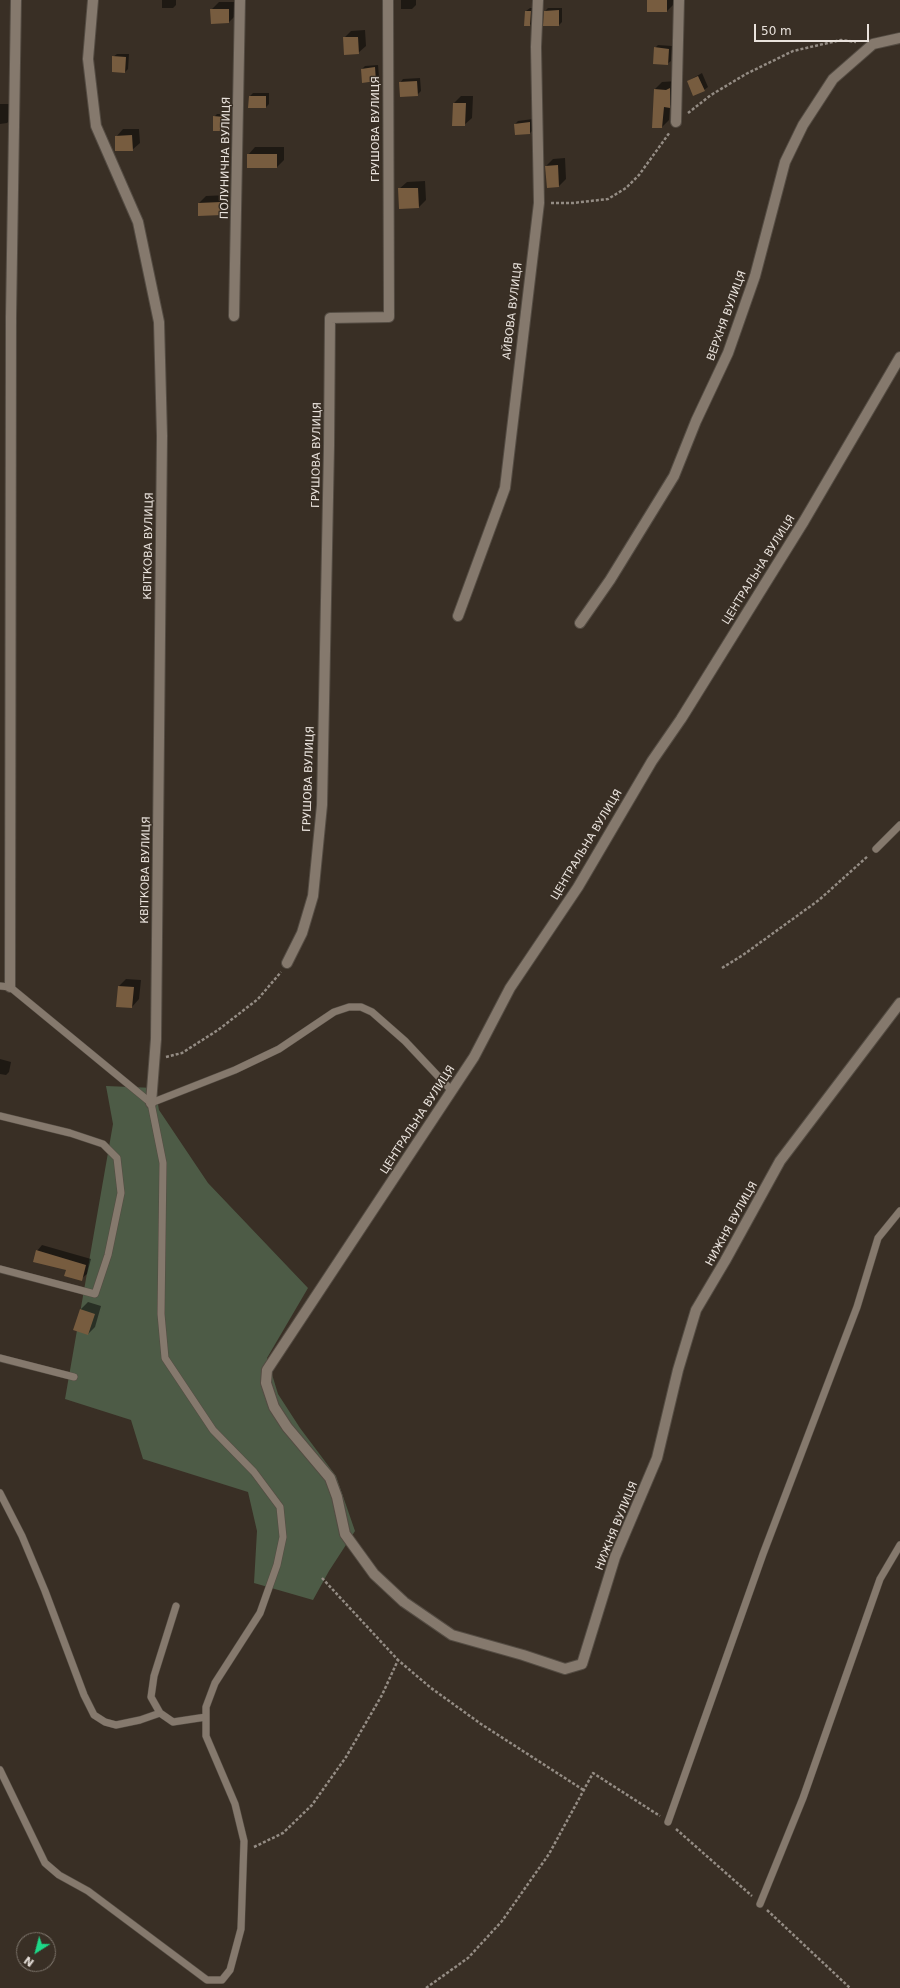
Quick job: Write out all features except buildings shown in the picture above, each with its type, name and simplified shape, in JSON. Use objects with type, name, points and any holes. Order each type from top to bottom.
[{"type":"street","points":[[5,987],[11,317],[16,0]]},
{"type":"street","name":"КВІТКОВА ВУЛИЦЯ","points":[[93,0],[88,59],[96,126],[138,222],[159,322],[162,436],[154,1061],[151,1103]]},
{"type":"street","name":"ПОЛУНИЧНА ВУЛИЦЯ","points":[[234,316],[240,0]]},
{"type":"street","name":"ГРУШОВА ВУЛИЦЯ","points":[[287,963],[302,933],[313,896],[322,805],[329,454],[330,318],[389,317],[388,0]]},
{"type":"street","name":"АЙВОВА ВУЛИЦЯ","points":[[458,616],[505,488],[539,203],[536,47],[538,0]]},
{"type":"street","points":[[676,122],[679,0]]},
{"type":"street","name":"ВЕРХНЯ ВУЛИЦЯ","points":[[580,623],[610,580],[674,476],[696,421],[728,353],[755,276],[785,162],[802,125],[834,79],[873,44],[900,38]]},
{"type":"street","name":"ЦЕНТРАЛЬНА ВУЛИЦЯ","points":[[288,1340],[474,1057],[510,988],[578,887],[652,761],[681,719],[804,521],[900,357]]},
{"type":"street","name":"НИЖНЯ ВУЛИЦЯ","points":[[288,1340],[267,1370],[266,1382],[274,1407],[287,1427],[330,1478],[337,1497],[345,1534],[374,1574],[404,1602],[452,1635],[524,1654],[565,1669],[582,1664],[615,1557],[657,1458],[678,1370],[696,1310],[780,1161],[900,1003]]},
{"type":"lane","points":[[876,849],[900,825]]},
{"type":"lane","points":[[0,1770],[46,1863],[59,1874],[88,1891],[208,1980],[222,1980],[230,1970],[241,1929],[244,1841],[235,1804],[206,1736],[206,1707],[215,1683],[260,1612],[265,1599],[277,1565],[283,1537],[280,1507],[254,1472],[213,1430],[165,1358],[161,1314],[164,1163],[151,1103],[5,987]]},
{"type":"lane","points":[[151,1103],[235,1070],[279,1049],[334,1012],[349,1007],[361,1007],[372,1012],[405,1041],[452,1091]]},
{"type":"lane","points":[[0,1116],[70,1133],[103,1144],[117,1158],[121,1193],[108,1255],[95,1294],[0,1268]]},
{"type":"lane","points":[[668,1822],[763,1554],[858,1307],[878,1238],[900,1211]]},
{"type":"lane","points":[[0,1358],[74,1377]]},
{"type":"lane","points":[[0,1493],[22,1536],[45,1591],[84,1695],[94,1715],[105,1722],[116,1725],[140,1720],[160,1713]]},
{"type":"lane","points":[[760,1904],[803,1798],[880,1578],[900,1545]]},
{"type":"lane","points":[[176,1606],[154,1676],[151,1697],[160,1713],[173,1722],[206,1717]]},
{"type":"path","points":[[539,203],[573,203],[608,199],[620,192],[639,175],[661,146],[676,122],[722,88],[746,74],[793,51],[841,40],[873,44]]},
{"type":"path","points":[[722,968],[743,955],[819,900],[876,849]]},
{"type":"path","points":[[154,1061],[182,1053],[218,1030],[258,999],[287,963]]},
{"type":"path","points":[[322,1578],[398,1660],[431,1688],[481,1724],[585,1791]]},
{"type":"path","points":[[244,1851],[283,1833],[312,1805],[346,1757],[382,1694],[398,1660]]},
{"type":"path","points":[[426,1988],[468,1958],[502,1921],[549,1854],[585,1791],[593,1773],[668,1822],[760,1904],[850,1988]]},
{"type":"green space","points":[[106,1086],[155,1088],[159,1110],[208,1183],[308,1288],[267,1358],[278,1394],[300,1428],[336,1476],[355,1531],[329,1571],[313,1600],[254,1583],[257,1531],[248,1492],[143,1459],[131,1420],[65,1399],[113,1124]]}]
